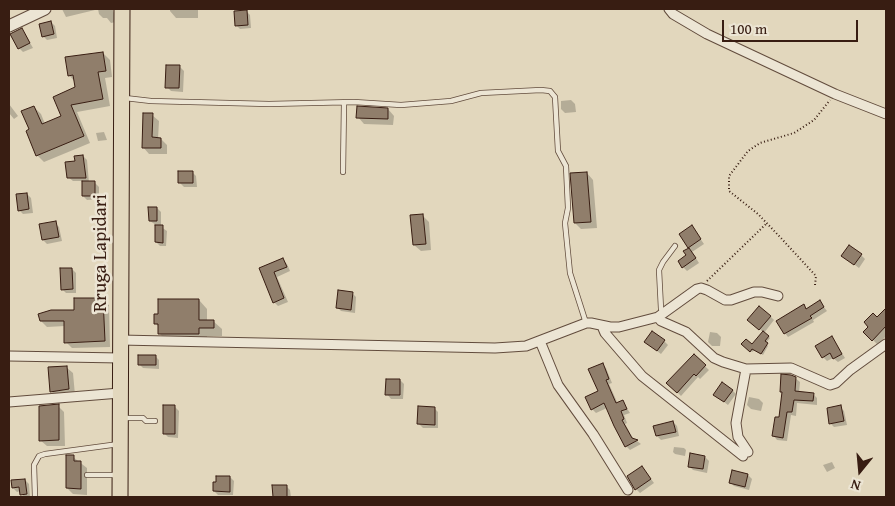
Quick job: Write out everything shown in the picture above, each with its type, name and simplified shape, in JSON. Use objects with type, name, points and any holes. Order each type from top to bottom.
[{"type":"main road","name":"Rruga Lapidari","points":[[120,497],[122,9]]},
{"type":"street","points":[[9,26],[45,9]]},
{"type":"street","points":[[669,9],[673,14],[708,34],[835,94],[886,114]]},
{"type":"street","points":[[120,340],[495,348],[526,346],[586,323],[619,327],[661,316],[701,288],[725,300],[731,300],[754,292],[778,296]]},
{"type":"street","points":[[661,316],[661,321],[686,332],[714,358],[746,369],[791,368],[830,385],[836,383],[850,370],[886,344]]},
{"type":"street","points":[[602,326],[604,333],[642,376],[745,454],[738,437],[736,422],[746,369]]},
{"type":"street","points":[[540,341],[558,385],[593,434],[628,490]]},
{"type":"street","points":[[9,356],[120,358]]},
{"type":"street","points":[[9,402],[120,393]]},
{"type":"lane","points":[[122,97],[151,101],[260,104],[354,102],[401,105],[451,102],[481,94],[541,90],[553,93],[555,97],[558,151],[566,166],[568,208],[565,223],[570,273],[586,323]]},
{"type":"lane","points":[[343,172],[344,103]]},
{"type":"lane","points":[[661,316],[659,270],[675,246]]},
{"type":"lane","points":[[120,418],[143,418],[146,421],[155,421]]},
{"type":"lane","points":[[35,497],[34,465],[39,456],[120,444]]},
{"type":"lane","points":[[87,475],[120,475]]},
{"type":"path","points":[[815,285],[816,276],[780,236],[758,214],[729,191],[729,176],[748,151],[760,143],[794,133],[814,120],[835,94]]},
{"type":"path","points":[[701,288],[766,224]]},
{"type":"building","points":[[247,10],[248,25],[235,26],[234,11]]},
{"type":"building","points":[[51,21],[54,34],[42,37],[39,24]]},
{"type":"building","points":[[22,28],[30,43],[18,49],[10,34]]},
{"type":"building","points":[[103,52],[106,71],[98,72],[103,99],[71,105],[84,136],[36,156],[26,131],[29,129],[21,111],[34,106],[42,124],[61,116],[53,97],[75,87],[73,75],[68,76],[65,57]]},
{"type":"building","points":[[166,65],[180,65],[179,88],[165,88]]},
{"type":"building","points":[[357,106],[388,108],[388,119],[356,118]]},
{"type":"building","points":[[143,113],[153,113],[152,137],[161,138],[161,148],[142,148]]},
{"type":"building","points":[[83,155],[86,178],[67,178],[65,162],[75,161],[74,156]]},
{"type":"building","points":[[178,171],[193,171],[193,183],[178,183]]},
{"type":"building","points":[[587,172],[591,222],[574,223],[570,173]]},
{"type":"building","points":[[82,181],[95,181],[95,196],[82,196]]},
{"type":"building","points":[[27,193],[29,209],[18,211],[16,194]]},
{"type":"building","points":[[148,207],[157,207],[157,221],[149,221]]},
{"type":"building","points":[[423,214],[426,244],[413,245],[410,215]]},
{"type":"building","points":[[56,221],[59,237],[42,240],[39,224]]},
{"type":"building","points":[[155,225],[163,225],[163,243],[155,242]]},
{"type":"building","points":[[692,225],[701,239],[688,248],[679,234]]},
{"type":"building","points":[[849,245],[862,254],[854,265],[841,256]]},
{"type":"building","points":[[689,248],[696,258],[682,268],[678,261],[686,255],[683,251]]},
{"type":"building","points":[[283,258],[287,267],[274,272],[284,298],[273,303],[259,268]]},
{"type":"building","points":[[60,268],[72,268],[73,289],[61,290]]},
{"type":"building","points":[[338,290],[353,292],[351,310],[336,308]]},
{"type":"building","points":[[74,298],[103,298],[105,341],[64,343],[64,321],[40,321],[38,314],[51,310],[74,310]]},
{"type":"building","points":[[158,299],[199,299],[199,320],[214,320],[214,328],[199,328],[199,334],[158,334],[158,324],[154,324],[154,314],[158,314]]},
{"type":"building","points":[[820,300],[824,307],[810,316],[812,318],[784,334],[776,321],[804,304],[806,309]]},
{"type":"building","points":[[759,306],[771,316],[759,330],[747,320]]},
{"type":"building","points":[[886,308],[886,326],[872,341],[863,332],[868,327],[864,322],[873,313],[877,317]]},
{"type":"building","points":[[652,331],[665,340],[657,351],[644,342]]},
{"type":"building","points":[[763,331],[769,336],[765,341],[768,343],[761,354],[752,349],[750,352],[741,344],[746,339],[752,344]]},
{"type":"building","points":[[832,336],[842,354],[833,359],[830,353],[822,358],[815,346]]},
{"type":"building","points":[[694,354],[706,365],[696,376],[694,374],[677,393],[666,383]]},
{"type":"building","points":[[138,355],[156,355],[156,365],[138,365]]},
{"type":"building","points":[[603,363],[609,379],[606,380],[616,403],[623,400],[627,409],[621,411],[624,419],[622,420],[632,438],[638,440],[625,447],[604,403],[591,410],[585,397],[598,391],[588,369]]},
{"type":"building","points":[[67,366],[69,389],[50,392],[48,367]]},
{"type":"building","points":[[781,374],[796,377],[795,391],[814,393],[813,401],[794,400],[792,412],[787,412],[783,438],[772,436],[775,417],[779,417],[782,392],[780,392]]},
{"type":"building","points":[[386,379],[400,379],[400,395],[385,395]]},
{"type":"building","points":[[722,382],[733,390],[724,402],[713,395]]},
{"type":"building","points":[[59,404],[59,440],[39,441],[39,406]]},
{"type":"building","points":[[163,405],[175,405],[175,434],[163,434]]},
{"type":"building","points":[[841,405],[844,421],[829,424],[827,408]]},
{"type":"building","points":[[418,406],[435,407],[435,425],[417,424]]},
{"type":"building","points":[[673,421],[676,432],[656,436],[653,426]]},
{"type":"building","points":[[690,453],[705,456],[703,469],[688,467]]},
{"type":"building","points":[[66,455],[74,455],[74,461],[81,461],[81,489],[66,488]]},
{"type":"building","points":[[642,466],[651,479],[635,490],[627,476]]},
{"type":"building","points":[[732,470],[748,474],[745,487],[729,483]]},
{"type":"building","points":[[216,476],[230,476],[230,492],[213,491],[213,482],[216,482]]},
{"type":"building","points":[[25,479],[27,494],[20,495],[19,487],[12,488],[11,480]]},
{"type":"building","points":[[272,485],[287,485],[287,497],[273,497]]}]
